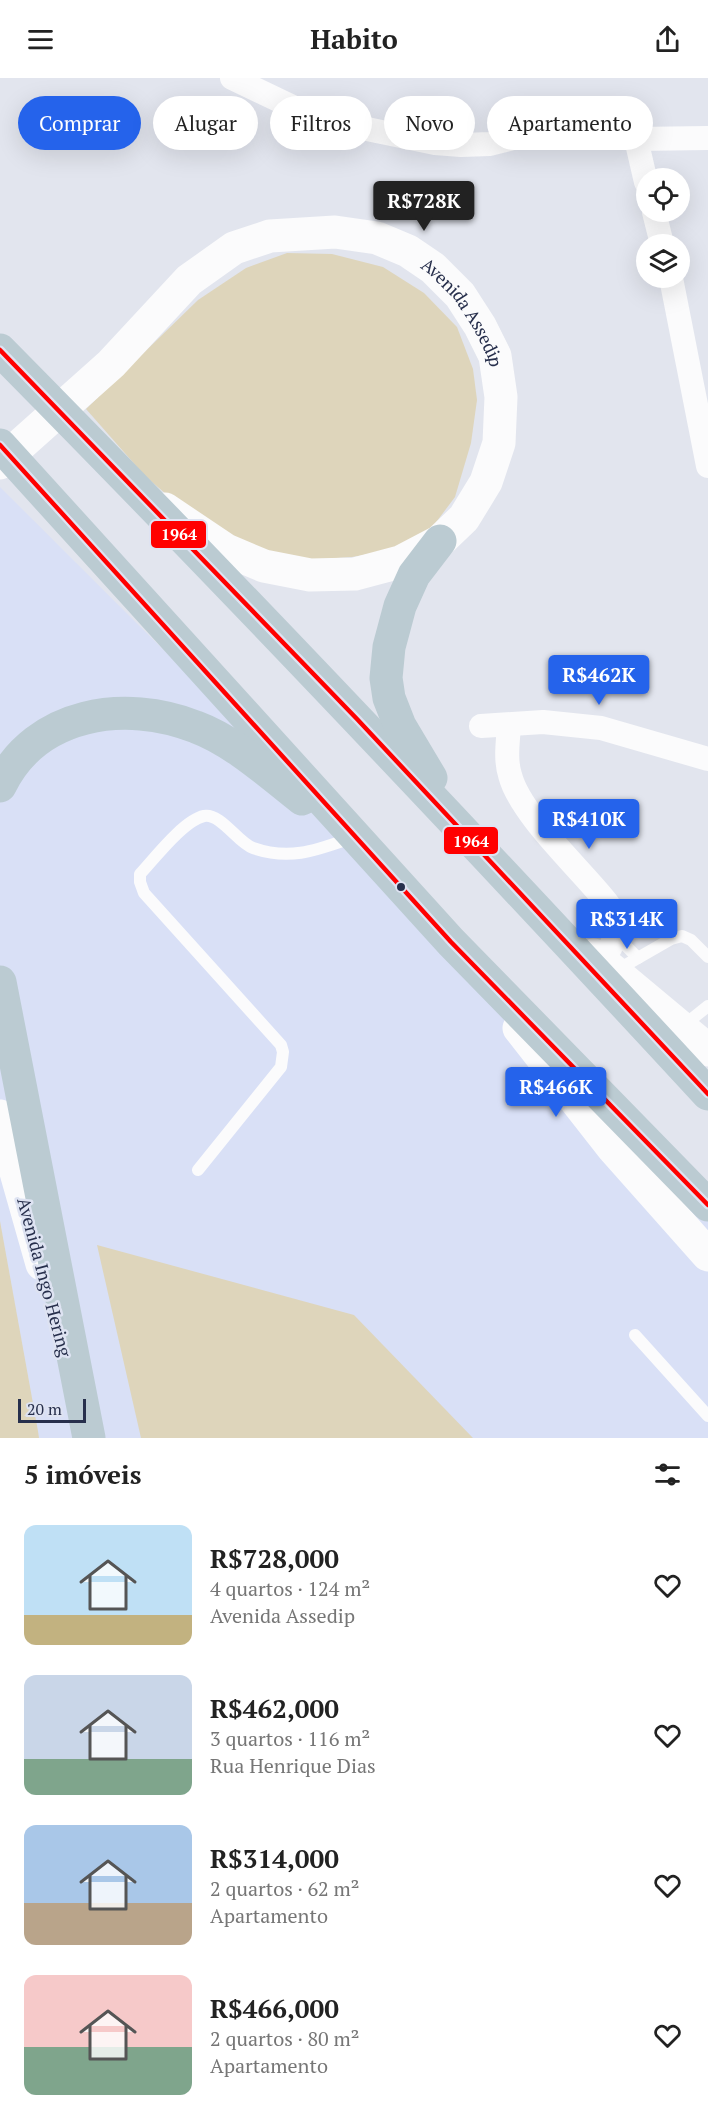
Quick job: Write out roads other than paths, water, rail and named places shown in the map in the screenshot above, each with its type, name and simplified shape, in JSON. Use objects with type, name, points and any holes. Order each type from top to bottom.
[{"type":"highway","points":[[0,350],[143,495],[492,861],[708,1094]]},
{"type":"highway","points":[[0,445],[451,942],[708,1205]]},
{"type":"highway","points":[[440,541],[414,575],[400,606],[389,647],[386,678],[389,698],[400,726],[429,776],[485,843],[492,861]]},
{"type":"highway","points":[[0,786],[8,769],[37,741],[74,720],[118,712],[156,716],[197,727],[244,753],[378,859]]},
{"type":"highway","points":[[0,982],[89,1438]]},
{"type":"main road","name":"Avenida Assedip","points":[[0,463],[111,364],[189,280],[234,248],[270,236],[335,232],[377,238],[408,251],[433,268],[460,295],[480,326],[495,356],[501,397],[499,443],[486,482],[464,518],[440,541],[399,562],[355,574],[310,575],[264,566],[226,550],[143,495]]},
{"type":"main road","points":[[524,895],[534,898],[617,957],[681,1028],[708,1050]]},
{"type":"main road","points":[[451,942],[613,1148],[708,1255]]},
{"type":"main road","name":"Avenida Ingo Hering","points":[[0,1116],[89,1438]]},
{"type":"street","points":[[232,78],[299,110],[333,122],[435,143],[461,146],[487,144]]},
{"type":"street","points":[[653,139],[708,138]]},
{"type":"street","points":[[639,150],[643,168]]},
{"type":"street","points":[[673,288],[708,466]]},
{"type":"street","points":[[481,726],[543,722],[601,728],[708,759]]},
{"type":"street","points":[[509,724],[507,765],[516,792],[608,904],[617,927],[617,957]]},
{"type":"lane","points":[[198,1170],[281,1067],[283,1052],[281,1045],[144,893],[140,874],[184,827],[205,816],[216,819],[251,848],[290,855],[310,853],[351,838]]},
{"type":"lane","points":[[617,957],[682,936],[691,940],[708,957]]},
{"type":"lane","points":[[681,1028],[708,1006]]},
{"type":"lane","points":[[635,1335],[708,1416]]}]
